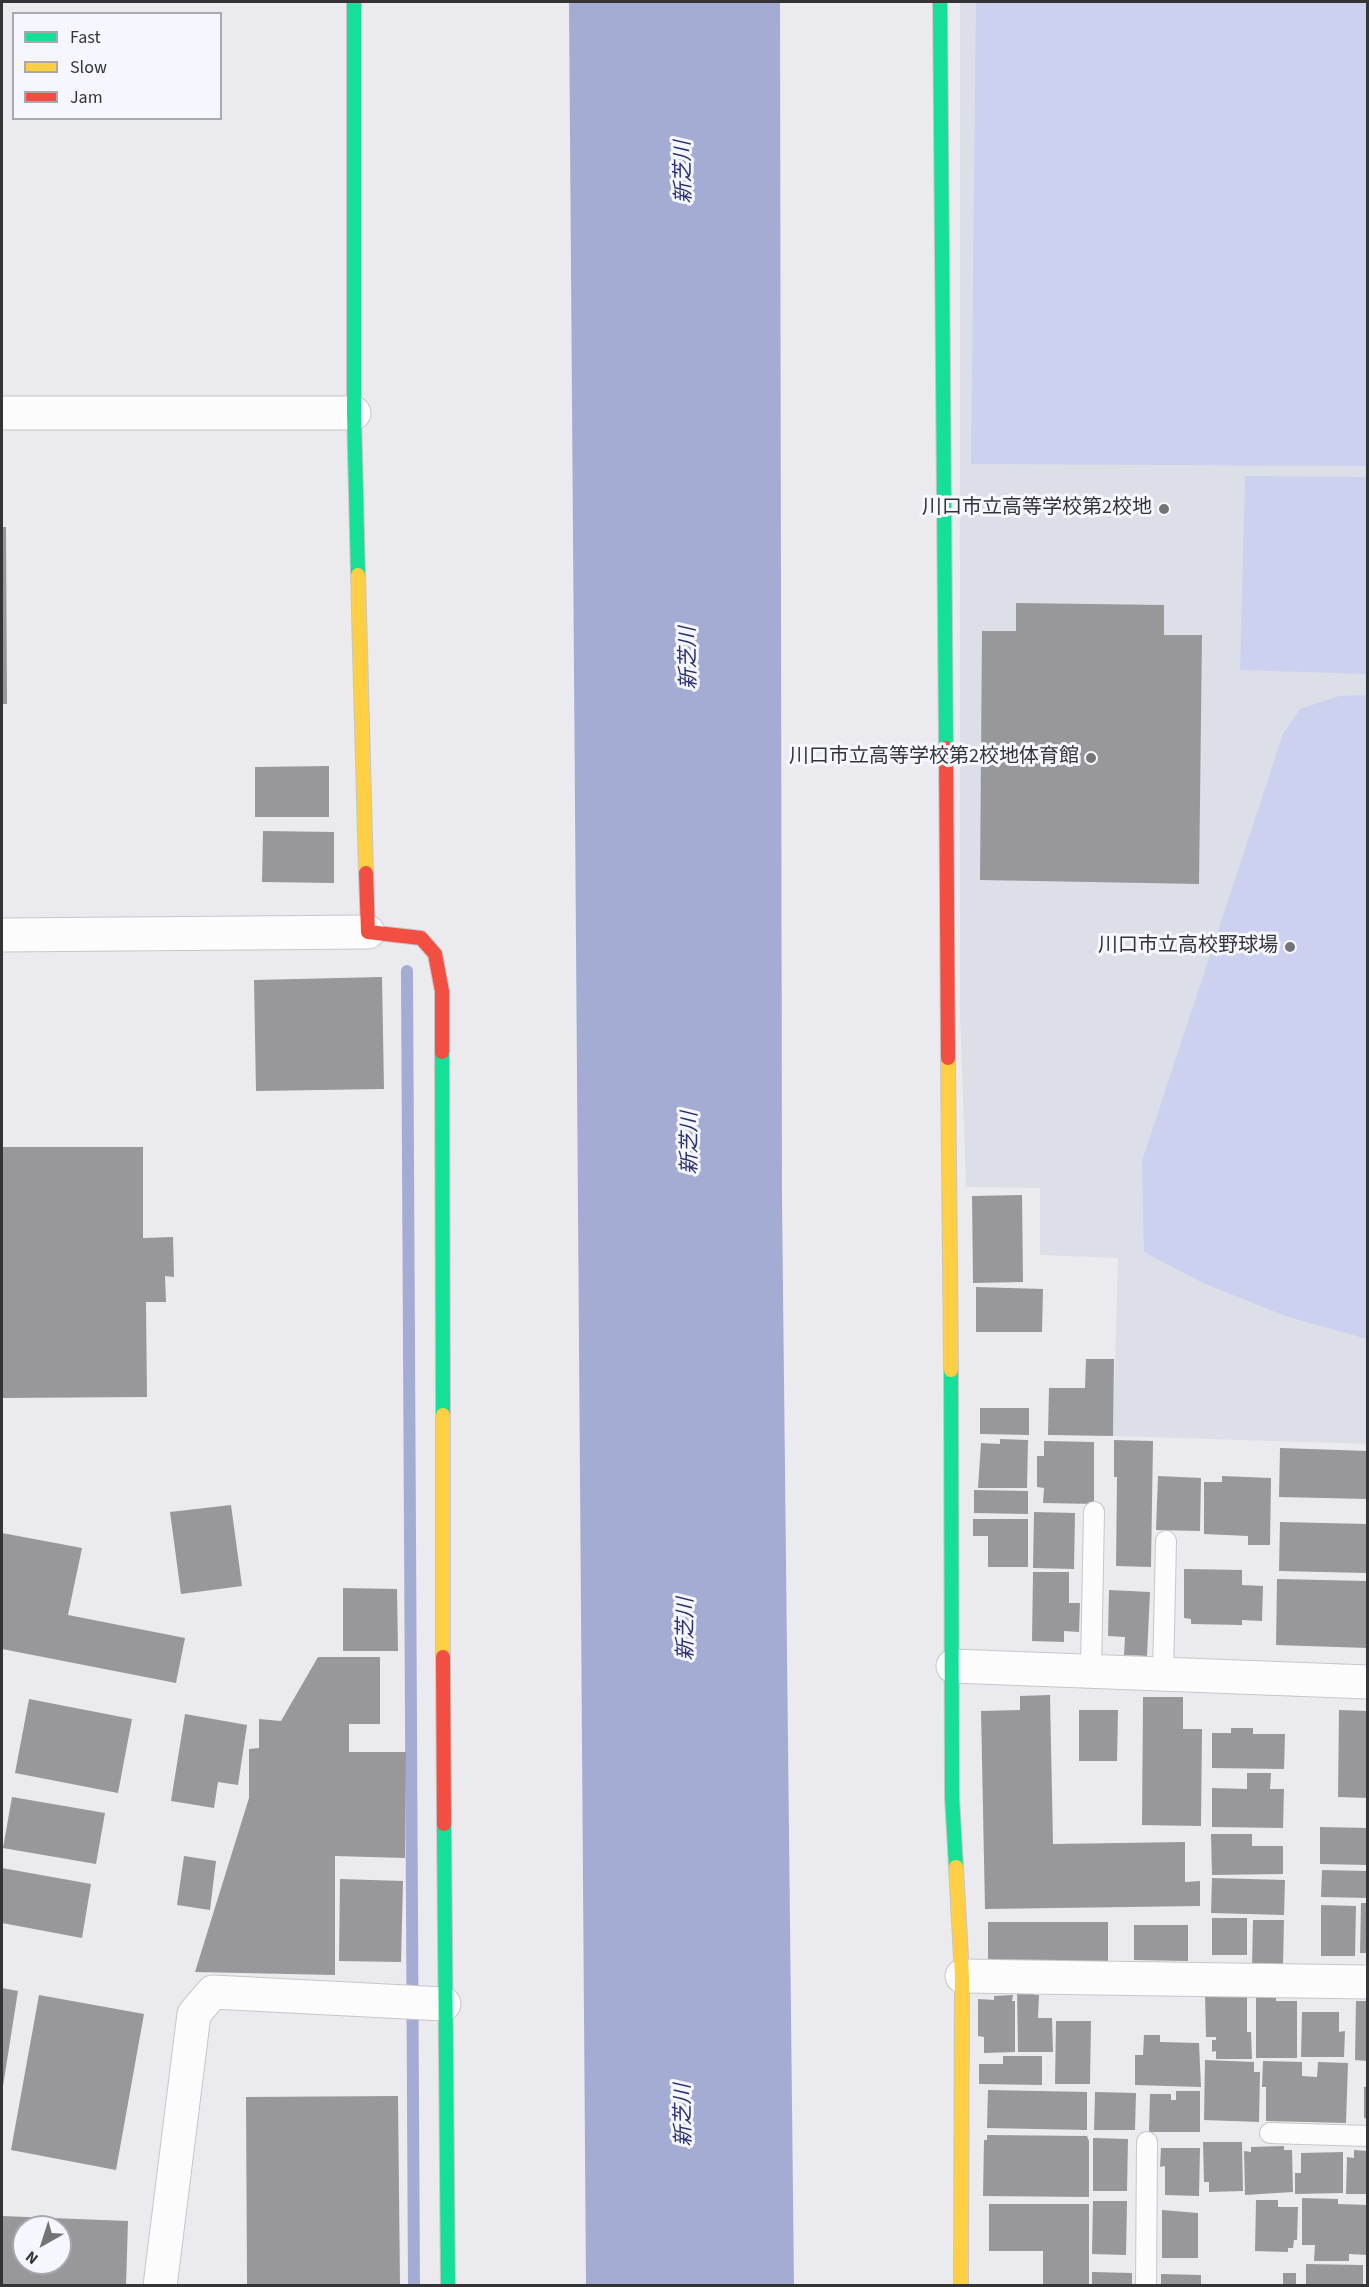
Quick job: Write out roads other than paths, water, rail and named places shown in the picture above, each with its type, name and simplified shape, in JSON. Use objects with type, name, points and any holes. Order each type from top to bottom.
[{"type":"street","points":[[354,2],[354,413],[368,932]]},
{"type":"street","points":[[940,2],[953,1666],[952,1797],[962,1976],[961,2286]]},
{"type":"street","points":[[2,413],[354,413]]},
{"type":"street","points":[[2,935],[368,932],[421,938],[435,954],[442,992],[444,2004],[448,2286]]},
{"type":"street","points":[[953,1666],[1368,1682]]},
{"type":"street","points":[[962,1976],[1368,1982]]},
{"type":"street","points":[[160,2286],[194,2014],[213,1992],[444,2004]]},
{"type":"lane","points":[[1091,1671],[1094,1512]]},
{"type":"lane","points":[[1163,1674],[1166,1541]]},
{"type":"lane","points":[[1270,2133],[1368,2136]]},
{"type":"lane","points":[[1146,2286],[1147,2142]]},
{"type":"water","name":"新芝川","points":[[569,2],[780,2],[782,1199],[794,2285],[586,2285]]},
{"type":"waterway","points":[[407,971],[414,2286]]},
{"type":"place","name":"川口市立高等学校第2校地","points":[[1164,509]]},
{"type":"place","name":"川口市立高等学校第2校地体育館","points":[[1091,758]]},
{"type":"place","name":"川口市立高校野球場","points":[[1290,947]]}]
